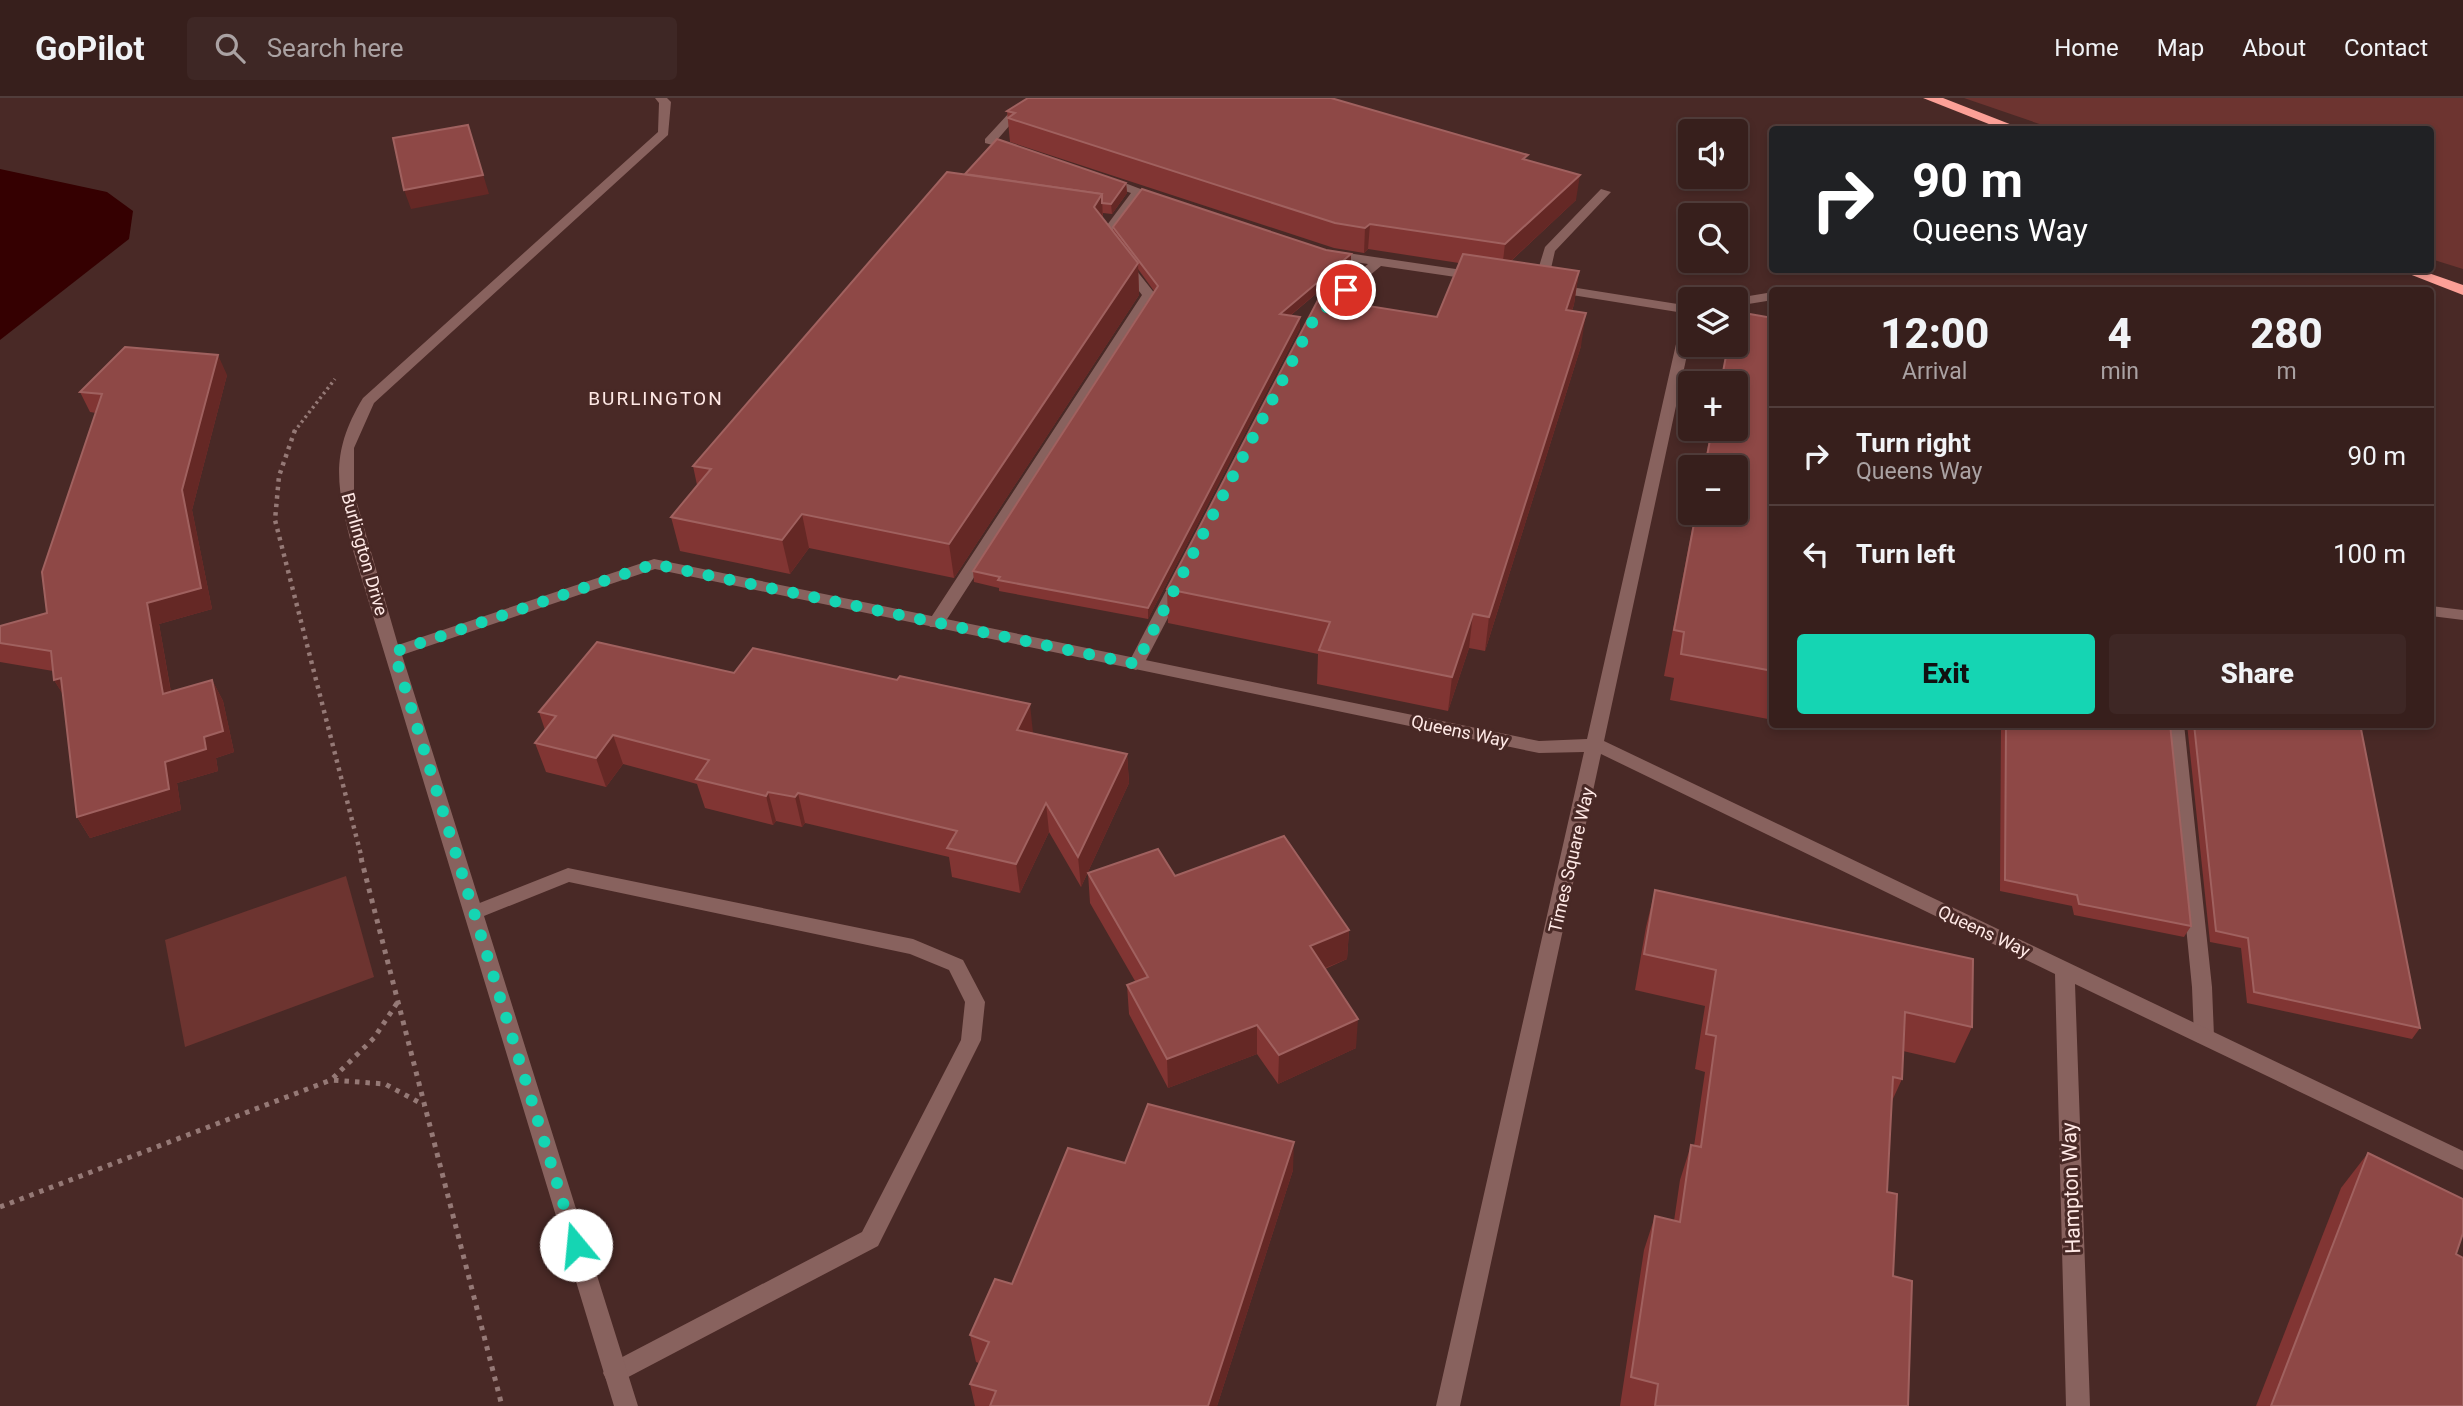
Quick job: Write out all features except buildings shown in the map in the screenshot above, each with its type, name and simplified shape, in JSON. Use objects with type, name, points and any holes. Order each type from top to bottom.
[{"type":"highway","points":[[1930,98],[2007,126]]},
{"type":"highway","points":[[2415,273],[2463,290]]},
{"type":"street","name":"Burlington Drive","points":[[626,1406],[346,493],[347,448],[368,401],[664,133],[665,102],[661,98]]},
{"type":"street","points":[[1026,154],[989,141],[1013,116],[1040,98]]},
{"type":"street","points":[[1088,175],[1177,205]]},
{"type":"street","points":[[936,623],[1149,295],[1104,237],[1109,220],[1138,192]]},
{"type":"street","points":[[1605,192],[1549,250],[1533,285],[1678,310]]},
{"type":"street","points":[[1318,251],[1486,278]]},
{"type":"street","points":[[1307,331],[1314,319],[1378,262]]},
{"type":"street","points":[[1748,300],[1769,297]]},
{"type":"street","name":"Times Square Way","points":[[1448,1406],[1597,745],[1680,357]]},
{"type":"street","name":"Queens Way","points":[[394,652],[654,564],[1539,747],[1597,745],[2463,1161]]},
{"type":"street","points":[[1136,664],[1187,566]]},
{"type":"street","points":[[2434,611],[2463,615]]},
{"type":"street","points":[[2175,728],[2202,987],[2204,1036]]},
{"type":"street","points":[[474,913],[568,875],[913,947],[956,965],[975,1002],[971,1040],[870,1238],[615,1373]]},
{"type":"street","name":"Hampton Way","points":[[2065,969],[2078,1406]]},
{"type":"path","points":[[341,372],[290,437],[276,474],[275,520],[502,1406]]},
{"type":"path","points":[[0,1207],[331,1080],[374,1038],[398,1002]]},
{"type":"path","points":[[331,1080],[385,1084],[424,1105]]},
{"type":"shaded area","points":[[1964,98],[2463,98],[2463,269],[2434,260],[2434,126],[2045,126]]},
{"type":"shaded area","points":[[0,169],[107,192],[133,211],[129,239],[0,340]]},
{"type":"shaded area","points":[[346,876],[374,977],[185,1047],[165,940]]},
{"type":"district","name":"BURLINGTON","points":[[656,398]]},
{"type":"route","points":[[576,1245],[394,652],[654,564],[1136,664],[1314,319],[1346,290]]}]
